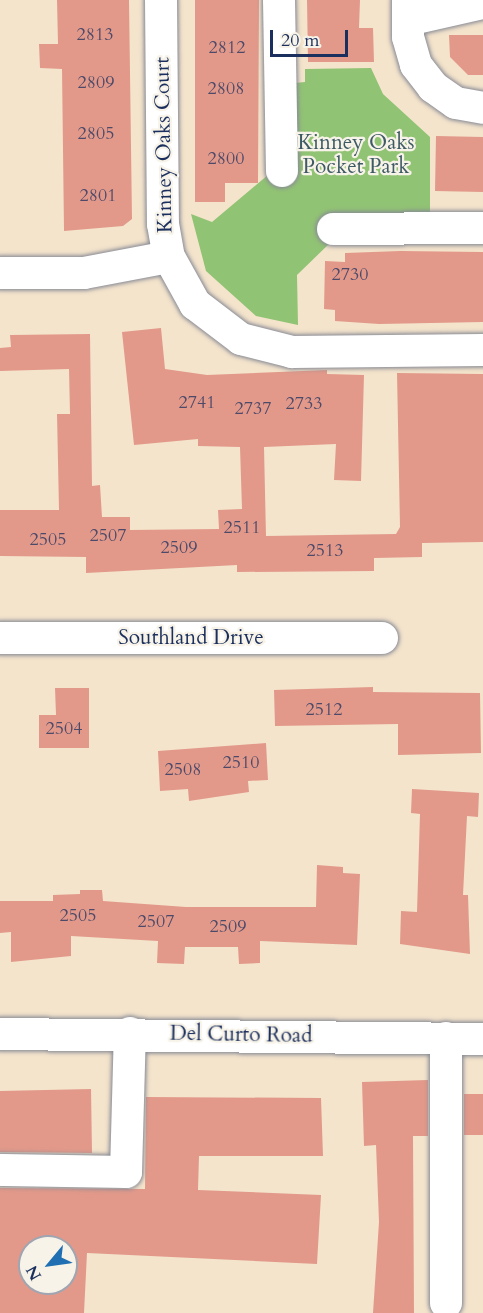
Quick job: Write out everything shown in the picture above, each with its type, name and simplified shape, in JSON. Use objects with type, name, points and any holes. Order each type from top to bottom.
[{"type":"street","name":"Kinney Oaks Court","points":[[161,0],[163,224],[169,257],[180,283],[216,324],[264,346],[292,352],[483,350]]},
{"type":"street","points":[[279,0],[282,171]]},
{"type":"street","points":[[483,3],[408,10],[416,65],[433,87],[456,103],[483,108]]},
{"type":"street","points":[[333,229],[483,228]]},
{"type":"street","points":[[0,273],[84,273],[169,257]]},
{"type":"street","name":"Southland Drive","points":[[0,638],[382,638]]},
{"type":"street","points":[[0,1170],[126,1172],[130,1033]]},
{"type":"street","name":"Del Curto Road","points":[[0,1034],[130,1033],[483,1039]]},
{"type":"street","points":[[446,1038],[446,1303]]},
{"type":"green space","name":"Kinney Oaks Pocket Park","points":[[371,68],[383,94],[430,137],[430,215],[332,241],[297,275],[298,325],[256,316],[206,271],[191,214],[212,222],[275,169],[295,83],[305,82],[305,69]]},
{"type":"building","points":[[57,0],[129,0],[132,219],[123,226],[64,231],[62,69],[40,68],[39,44],[58,44]]},
{"type":"building","points":[[195,0],[259,0],[258,183],[225,183],[225,202],[195,202]]},
{"type":"building","points":[[307,0],[360,0],[359,28],[373,28],[374,62],[308,62]]},
{"type":"building","points":[[449,35],[483,35],[483,75],[468,75],[450,57]]},
{"type":"building","points":[[436,136],[483,137],[483,192],[435,191]]},
{"type":"building","points":[[483,252],[483,322],[379,324],[335,321],[335,310],[324,309],[325,261],[345,262],[345,253]]},
{"type":"building","points":[[161,328],[165,369],[207,375],[327,370],[327,374],[364,375],[361,481],[334,480],[336,444],[264,447],[266,536],[396,534],[400,527],[397,373],[483,374],[483,542],[422,543],[422,557],[374,558],[374,571],[237,572],[237,565],[86,573],[86,557],[0,556],[0,510],[59,510],[57,414],[70,414],[69,369],[0,371],[0,348],[11,347],[10,335],[90,334],[92,486],[100,485],[102,517],[130,517],[130,530],[219,529],[218,510],[242,509],[240,447],[198,446],[198,439],[134,445],[122,332]]},
{"type":"building","points":[[373,687],[373,692],[480,693],[481,753],[398,755],[398,724],[275,726],[274,690]]},
{"type":"building","points":[[55,688],[89,688],[89,748],[39,748],[39,715],[56,715]]},
{"type":"building","points":[[266,743],[268,780],[248,781],[249,792],[189,801],[188,789],[160,791],[158,751]]},
{"type":"building","points":[[412,789],[479,793],[478,817],[467,816],[463,895],[468,895],[470,954],[400,944],[401,911],[417,912],[420,814],[411,813]]},
{"type":"building","points":[[317,865],[343,867],[343,873],[360,874],[357,945],[260,941],[260,963],[239,964],[238,947],[185,947],[184,964],[157,963],[158,941],[71,936],[71,956],[11,962],[11,932],[0,933],[0,901],[53,901],[53,895],[80,894],[80,890],[102,890],[103,901],[186,907],[316,907]]},
{"type":"building","points":[[428,1080],[428,1136],[413,1136],[414,1313],[373,1313],[379,1222],[376,1145],[364,1146],[362,1082]]},
{"type":"building","points":[[91,1089],[92,1153],[0,1152],[0,1091]]},
{"type":"building","points":[[464,1094],[483,1094],[483,1135],[464,1135]]},
{"type":"building","points":[[146,1097],[321,1098],[323,1156],[199,1156],[198,1190],[321,1195],[317,1264],[87,1253],[84,1313],[0,1313],[0,1188],[145,1189]]}]
